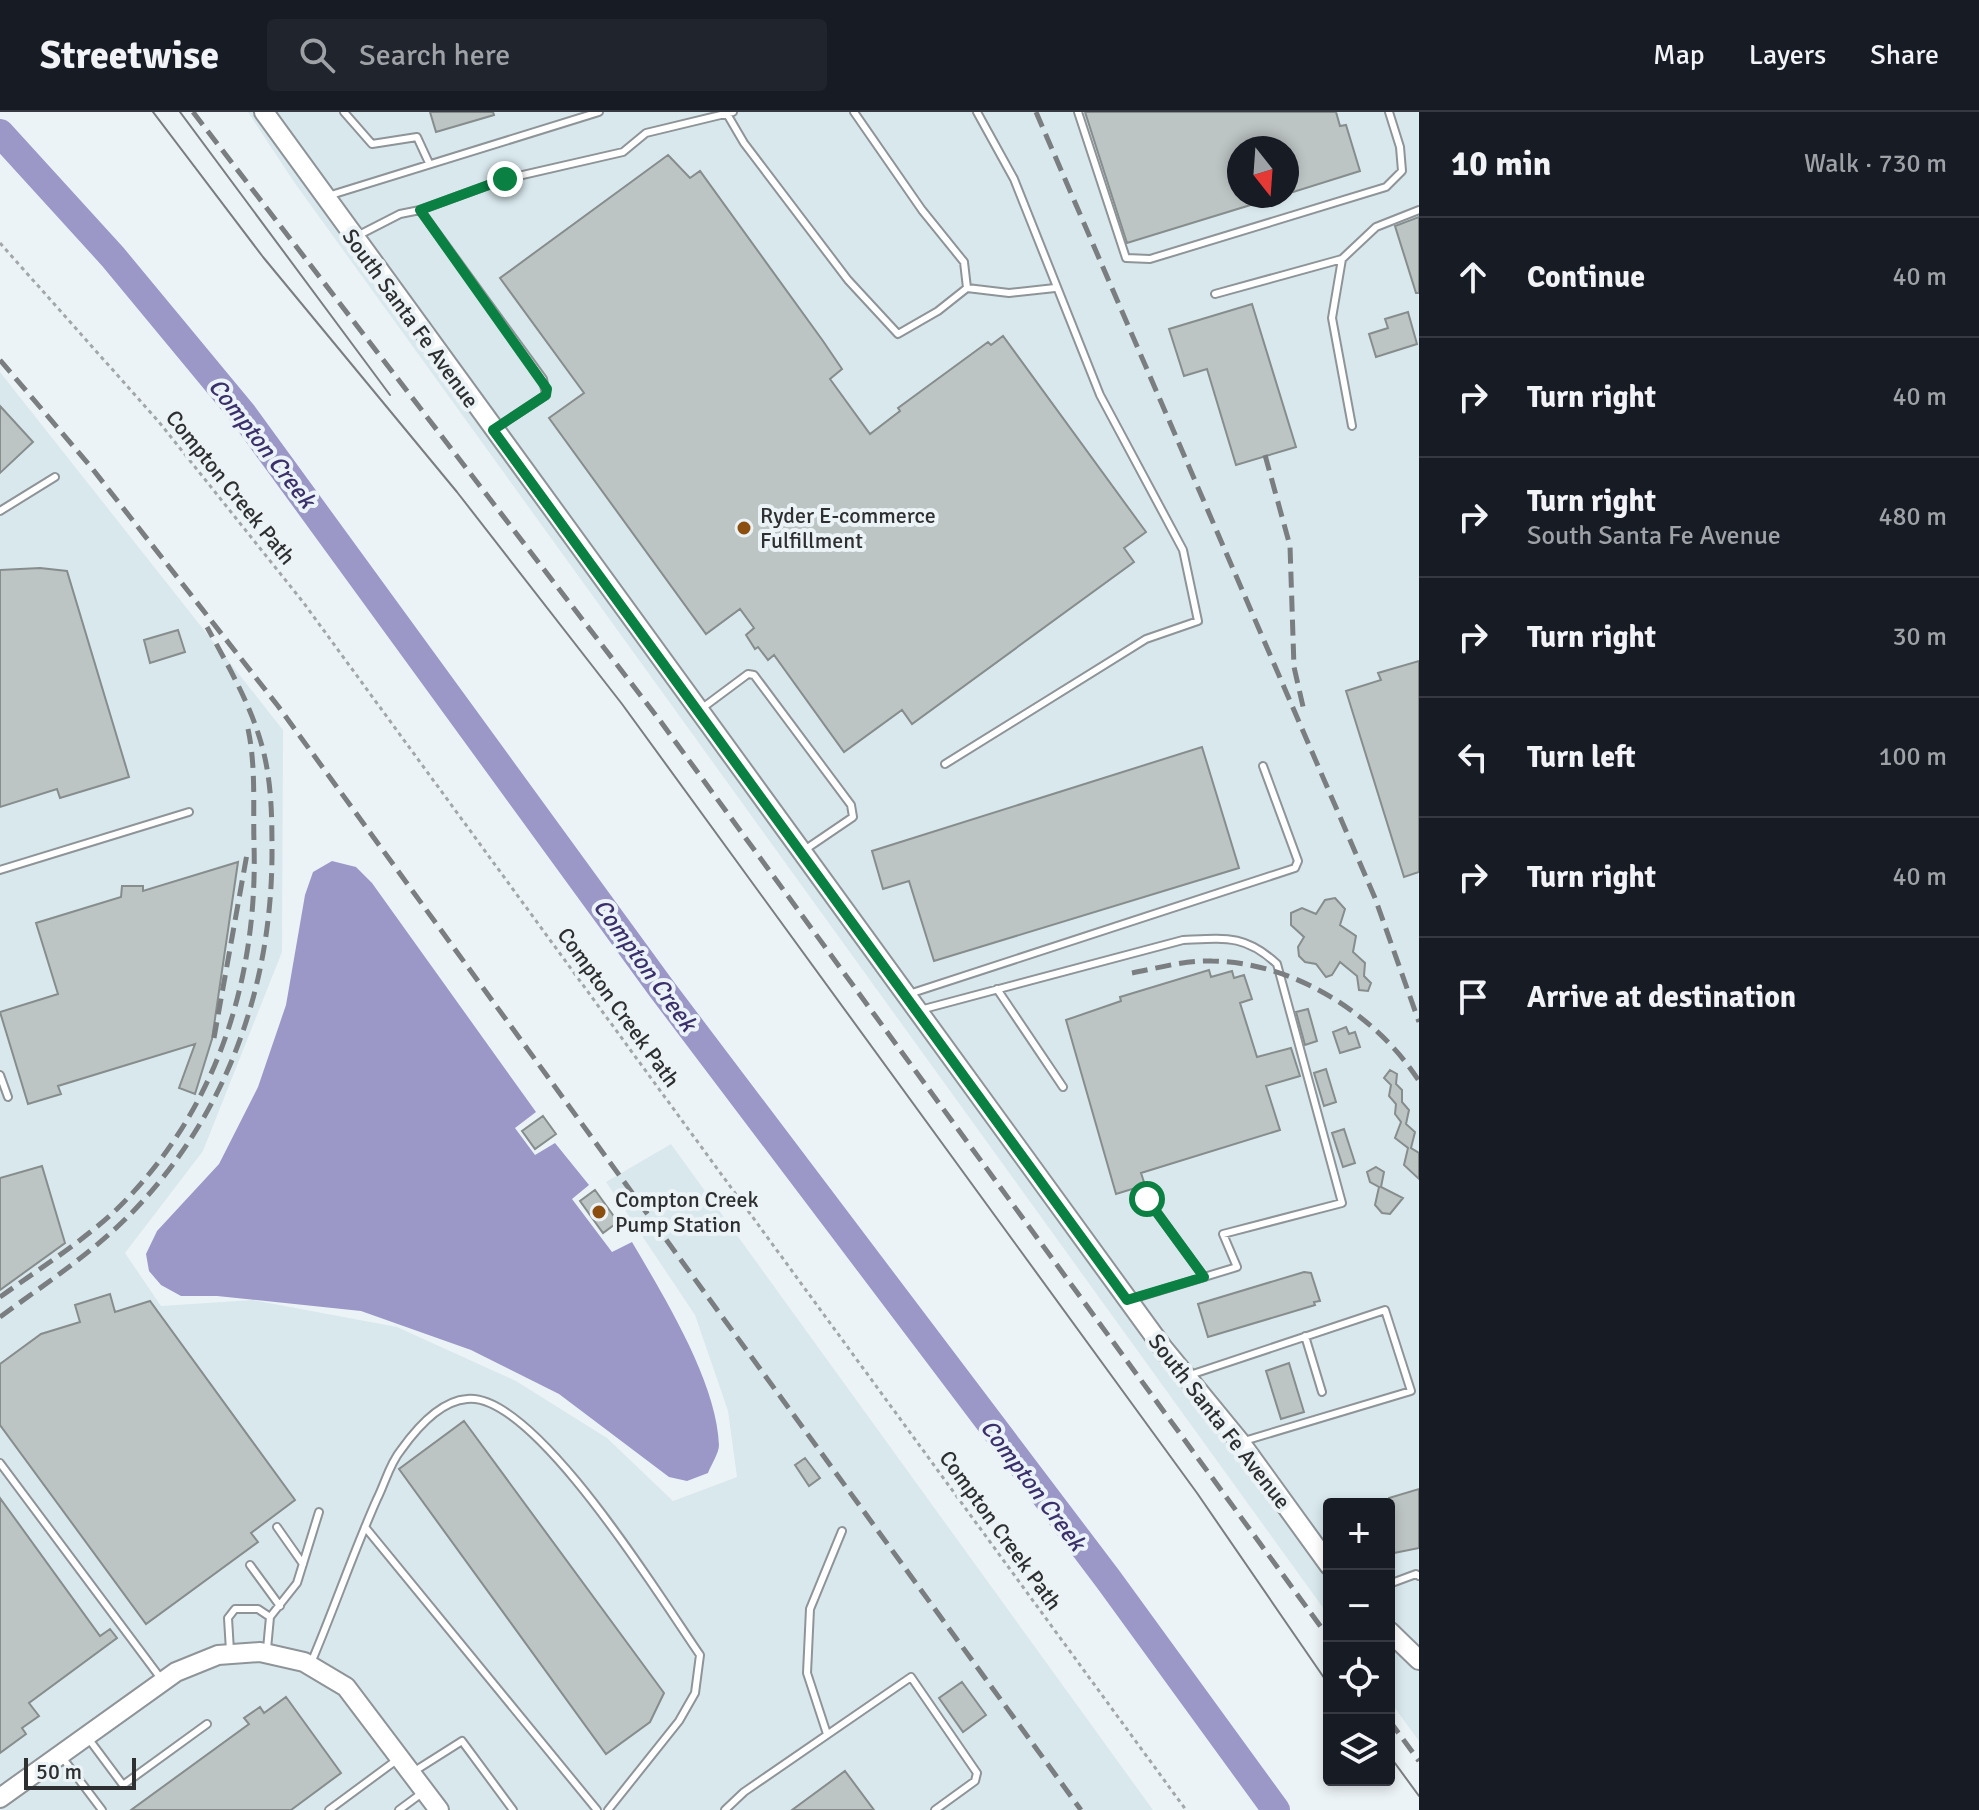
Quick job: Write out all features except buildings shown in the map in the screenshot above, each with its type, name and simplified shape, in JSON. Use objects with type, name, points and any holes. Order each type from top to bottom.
[{"type":"main road","name":"South Santa Fe Avenue","points":[[264,112],[323,198],[1127,1300],[1240,1442],[1323,1557]]},
{"type":"main road","points":[[1395,1637],[1419,1660]]},
{"type":"main road","points":[[0,1798],[162,1680],[195,1662],[230,1654],[267,1653],[310,1665],[346,1687],[439,1810]]},
{"type":"lane","points":[[344,112],[372,144],[417,137],[429,163]]},
{"type":"lane","points":[[323,198],[599,112]]},
{"type":"lane","points":[[854,112],[922,210],[964,262],[967,288]]},
{"type":"lane","points":[[945,764],[1146,639],[1198,621],[1183,550],[1100,395],[1014,179],[977,112]]},
{"type":"lane","points":[[1078,112],[1126,258],[1150,259],[1386,187],[1402,171],[1400,147],[1389,112]]},
{"type":"lane","points":[[353,239],[400,214],[420,210],[505,179],[623,152],[646,133],[730,113],[744,143],[848,280],[898,334],[938,311],[967,288],[1009,293],[1055,288]]},
{"type":"lane","points":[[420,210],[547,389],[546,395],[493,430]]},
{"type":"lane","points":[[1215,294],[1342,259],[1376,227],[1419,210]]},
{"type":"lane","points":[[1342,259],[1332,318],[1352,426]]},
{"type":"lane","points":[[0,511],[55,477]]},
{"type":"lane","points":[[698,712],[748,674],[754,675],[851,805],[853,817],[801,853]]},
{"type":"lane","points":[[911,1003],[1295,868],[1298,861],[1263,766]]},
{"type":"lane","points":[[0,870],[189,812]]},
{"type":"lane","points":[[911,1003],[997,989],[1183,940],[1222,938],[1258,946],[1277,964],[1342,1203],[1223,1234],[1237,1267],[1127,1300]]},
{"type":"lane","points":[[997,989],[1063,1087]]},
{"type":"lane","points":[[0,1075],[8,1097]]},
{"type":"lane","points":[[1147,1199],[1204,1277]]},
{"type":"lane","points":[[1187,1376],[1385,1310],[1411,1391],[1240,1442]]},
{"type":"lane","points":[[1305,1336],[1322,1392]]},
{"type":"lane","points":[[310,1665],[365,1527],[399,1452],[424,1422],[447,1405],[468,1398],[492,1403],[518,1421],[578,1480],[700,1655],[695,1693],[679,1721],[608,1810]]},
{"type":"lane","points":[[0,1463],[162,1680]]},
{"type":"lane","points":[[267,1653],[270,1617],[297,1583],[319,1512]]},
{"type":"lane","points":[[277,1527],[303,1564]]},
{"type":"lane","points":[[365,1527],[597,1810]]},
{"type":"lane","points":[[827,1734],[807,1673],[810,1609],[842,1531]]},
{"type":"lane","points":[[250,1565],[280,1606]]},
{"type":"lane","points":[[1395,1582],[1418,1574]]},
{"type":"lane","points":[[230,1654],[228,1618],[235,1609],[258,1609],[270,1617]]},
{"type":"lane","points":[[725,1810],[744,1792],[907,1678],[914,1678],[977,1773],[975,1781],[935,1810]]},
{"type":"lane","points":[[86,1735],[123,1785],[207,1724]]},
{"type":"lane","points":[[329,1810],[406,1765],[462,1741],[513,1810]]},
{"type":"lane","points":[[60,1754],[102,1810]]},
{"type":"lane","points":[[399,1810],[425,1790]]},
{"type":"path","name":"Compton Creek Path","points":[[0,243],[159,422],[303,602],[1186,1810]]},
{"type":"shaded area","points":[[248,112],[1419,112],[1419,1741],[1395,1708],[1395,1498],[1323,1498],[1323,1608],[294,182]]},
{"type":"shaded area","points":[[0,372],[283,730],[282,952],[203,1151],[125,1253],[161,1306],[253,1300],[397,1327],[516,1381],[607,1438],[673,1501],[737,1477],[728,1411],[695,1315],[606,1182],[671,1144],[1153,1810],[0,1810]]},
{"type":"shaded area","points":[[332,861],[356,867],[372,883],[536,1112],[515,1128],[535,1155],[555,1143],[589,1185],[572,1199],[612,1252],[632,1242],[686,1340],[709,1394],[719,1445],[708,1473],[687,1481],[669,1477],[559,1394],[471,1350],[361,1311],[217,1296],[181,1296],[161,1285],[149,1271],[146,1254],[157,1231],[219,1164],[258,1087],[286,1005],[305,895],[313,872]]},
{"type":"waterway","name":"Compton Creek","points":[[0,133],[113,257],[243,414],[661,988],[1108,1579],[1276,1810]]},
{"type":"tram line","points":[[153,112],[263,257],[457,492],[622,704],[1197,1493],[1323,1676]]},
{"type":"tram line","points":[[180,112],[390,395]]},
{"type":"tram line","points":[[1395,1763],[1419,1796]]},
{"type":"railway","points":[[193,112],[661,722],[1323,1630]]},
{"type":"railway","points":[[1036,112],[1375,898],[1419,1022]]},
{"type":"railway","points":[[0,360],[91,467],[278,706],[1081,1810]]},
{"type":"railway","points":[[1265,455],[1290,546],[1294,667],[1304,711]]},
{"type":"railway","points":[[0,1317],[109,1235],[172,1166],[221,1085],[253,997],[270,904],[272,841],[269,781],[259,736],[248,708],[207,627]]},
{"type":"railway","points":[[0,1297],[75,1244],[117,1209],[151,1171],[181,1130],[205,1087],[239,994],[248,945],[254,844],[253,772],[248,729]]},
{"type":"railway","points":[[214,1038],[247,854]]},
{"type":"railway","points":[[1132,973],[1182,963],[1212,961],[1242,964],[1302,982],[1330,996],[1380,1034],[1419,1081]]},
{"type":"railway","points":[[1395,1728],[1419,1761]]},
{"type":"place","name":"Ryder E-commerce Fulfillment","points":[[744,528]]},
{"type":"place","name":"Compton Creek Pump Station","points":[[599,1212]]},
{"type":"route","points":[[505,179],[420,210],[543,379],[547,389],[546,395],[493,430],[1127,1300],[1204,1277],[1147,1199]]}]
